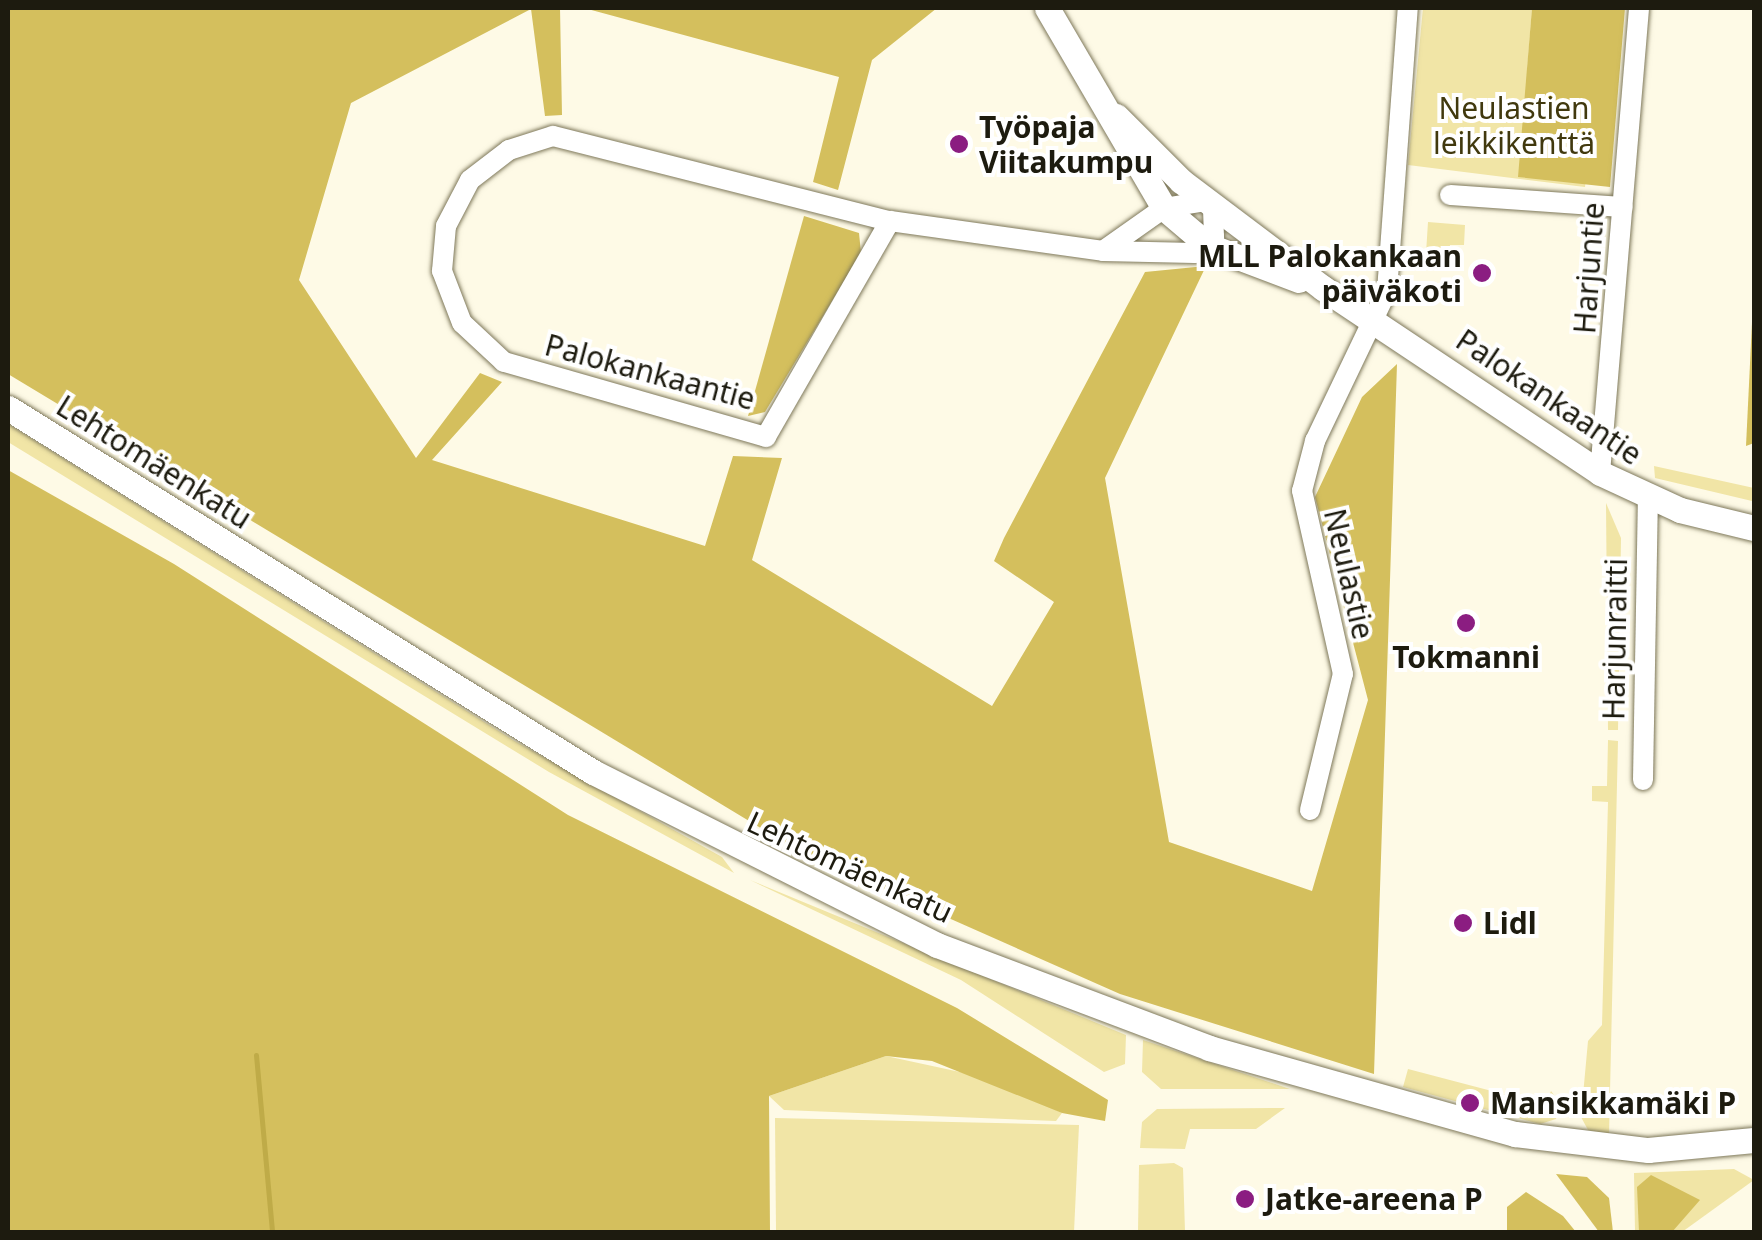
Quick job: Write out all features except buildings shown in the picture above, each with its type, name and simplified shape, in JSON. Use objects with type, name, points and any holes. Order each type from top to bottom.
[{"type":"street","points":[[1047,8],[1116,116],[1164,208],[1208,246]]},
{"type":"street","name":"Neulastie","points":[[1310,810],[1342,674],[1302,520],[1305,468],[1379,322],[1408,8]]},
{"type":"street","name":"Harjuntie","points":[[1600,473],[1639,8]]},
{"type":"street","name":"Palokankaantie","points":[[1116,116],[1210,204],[1323,288],[1600,473],[1648,499],[1754,528]]},
{"type":"street","name":"Palokankaantie","points":[[890,220],[766,437],[504,362],[462,323],[442,271],[446,226],[470,180],[509,150],[553,136],[890,220],[1103,251],[1171,255],[1208,246],[1323,288]]},
{"type":"street","points":[[1450,195],[1623,206]]},
{"type":"street","points":[[1103,251],[1164,208],[1210,204],[1208,246]]},
{"type":"street","name":"Lehtomäenkatu","points":[[8,408],[593,772],[936,945],[1210,1048],[1515,1134],[1648,1150],[1754,1140]]},
{"type":"street","name":"Harjunraitti","points":[[1643,780],[1648,499]]},
{"type":"green space","name":"Neulastien leikkikenttä","points":[[1423,8],[1532,8],[1527,71],[1597,76],[1585,187],[1408,165]]},
{"type":"green space","points":[[1428,222],[1465,225],[1464,245],[1450,245],[1448,271],[1425,269]]},
{"type":"green space","points":[[8,424],[513,740],[722,857],[734,873],[549,772],[8,442]]},
{"type":"green space","points":[[1654,466],[1754,488],[1754,509],[1752,501],[1655,478]]},
{"type":"green space","points":[[1606,503],[1621,538],[1618,730],[1608,730]]},
{"type":"green space","points":[[1608,740],[1618,741],[1609,1136],[1588,1130],[1581,1117],[1588,1041],[1602,1025],[1608,802],[1592,801],[1592,786],[1607,786]]},
{"type":"green space","points":[[750,880],[1126,1035],[1125,1064],[1104,1072],[961,980]]},
{"type":"green space","points":[[1143,1040],[1290,1089],[1161,1089],[1142,1072]]},
{"type":"green space","points":[[886,1056],[997,1080],[1062,1113],[1056,1121],[784,1110],[769,1096]]},
{"type":"green space","points":[[1408,1069],[1545,1105],[1551,1091],[1561,1104],[1556,1119],[1540,1124],[1403,1087]]},
{"type":"green space","points":[[1285,1108],[1256,1129],[1190,1129],[1185,1149],[1140,1148],[1142,1122],[1157,1109]]},
{"type":"green space","points":[[775,1118],[1079,1125],[1074,1232],[776,1232]]},
{"type":"green space","points":[[1174,1163],[1183,1168],[1185,1232],[1138,1232],[1139,1165]]},
{"type":"green space","points":[[1734,1169],[1754,1180],[1682,1232],[1635,1232],[1634,1173]]},
{"type":"shaded area","points":[[8,8],[560,8],[562,115],[545,116],[531,9],[351,103],[299,280],[416,458],[480,373],[502,382],[432,460],[705,546],[733,456],[782,458],[752,560],[992,706],[1054,602],[994,561],[1004,538],[1145,272],[1206,266],[1105,478],[1169,842],[1312,891],[1368,700],[1315,497],[1362,397],[1397,364],[1374,1074],[1120,994],[804,854],[8,374]]},
{"type":"shaded area","points":[[584,8],[937,8],[872,60],[838,190],[813,182],[839,77]]},
{"type":"shaded area","points":[[1532,8],[1625,8],[1610,187],[1518,177]]},
{"type":"shaded area","points":[[804,216],[859,233],[861,253],[765,412],[748,416]]},
{"type":"shaded area","points":[[1754,281],[1754,443],[1746,446]]},
{"type":"shaded area","points":[[8,470],[174,564],[568,815],[957,1008],[1108,1100],[1105,1121],[1062,1113],[932,1061],[886,1056],[769,1096],[770,1232],[8,1232]]},
{"type":"shaded area","points":[[1556,1174],[1587,1177],[1609,1198],[1613,1232],[1599,1232]]},
{"type":"shaded area","points":[[1651,1175],[1700,1200],[1672,1232],[1639,1232],[1637,1187]]},
{"type":"shaded area","points":[[1526,1192],[1563,1216],[1576,1232],[1507,1232],[1507,1207]]},
{"type":"waterway","points":[[256,1055],[272,1232]]},
{"type":"place","name":"Työpaja Viitakumpu","points":[[959,144]]},
{"type":"place","name":"MLL Palokankaan päiväkoti","points":[[1482,273]]},
{"type":"place","name":"Tokmanni","points":[[1466,623]]},
{"type":"place","name":"Lidl","points":[[1463,923]]},
{"type":"place","name":"Mansikkamäki P","points":[[1470,1103]]},
{"type":"place","name":"Jatke-areena P","points":[[1245,1199]]}]
